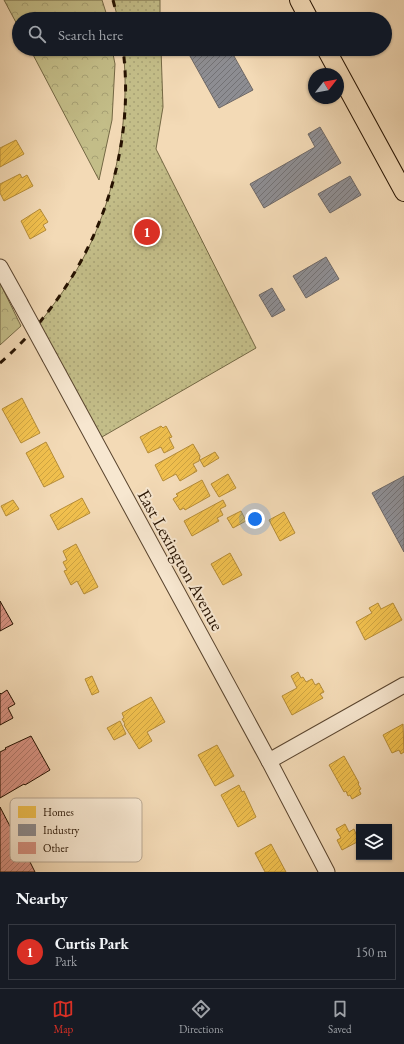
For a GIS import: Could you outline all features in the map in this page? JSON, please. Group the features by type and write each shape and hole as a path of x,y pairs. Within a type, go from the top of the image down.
{"main road":[{"path":"299,0 306,12"},
{"path":"330,56 404,192"}],"street":[{"name":"East Lexington Avenue","path":"0,267 269,761 327,872"},
{"path":"269,761 404,685"}],"green space":[{"path":"4,0 102,0 106,12 12,12 12,15"},
{"path":"113,0 160,0 160,12 116,12"},
{"path":"34,56 113,56 115,64 112,120 99,180"},
{"path":"124,56 161,56 163,107 156,149 256,348 95,441 34,330 63,292 76,272 97,229 106,204 119,152 123,126 125,73"},
{"path":"0,283 21,326 0,345"}],"building: Homes":[{"path":"16,140 24,154 0,167 0,148"},
{"path":"20,174 22,178 27,175 33,186 4,201 0,193 0,184"},
{"path":"40,209 48,222 43,225 46,230 30,239 21,221"},
{"path":"22,398 40,433 21,443 2,409"},
{"path":"161,426 163,428 166,426 172,437 169,438 174,448 164,453 161,447 148,453 140,437"},
{"path":"46,442 64,477 44,487 26,453"},
{"path":"193,444 200,456 199,461 193,464 197,471 180,481 176,474 163,481 155,465"},
{"path":"215,452 219,458 204,467 200,460"},
{"path":"228,474 236,488 219,497 211,484"},
{"path":"202,480 210,496 185,510 184,508 180,510 173,499 178,496 176,494"},
{"path":"82,498 90,513 58,530 50,515"},
{"path":"13,500 19,509 6,516 1,506"},
{"path":"223,500 226,506 220,509 223,515 217,518 219,521 192,536 184,521"},
{"path":"241,511 246,521 233,528 227,518"},
{"path":"284,512 295,533 280,541 269,520"},
{"path":"76,544 98,587 84,594 77,581 71,585 64,571 67,570 63,562 67,560 63,551"},
{"path":"230,553 242,575 223,585 211,564"},
{"path":"378,603 381,609 393,603 402,620 365,640 356,622 372,613 369,608"},
{"path":"298,672 301,678 303,677 306,682 312,679 315,685 319,683 324,692 320,694 323,698 292,715 282,696 297,688 291,676"},
{"path":"92,676 99,692 92,695 85,679"},
{"path":"151,697 165,722 147,732 152,741 139,749 124,725 122,713"},
{"path":"120,721 126,734 114,740 107,728"},
{"path":"403,724 404,752 401,754 399,750 392,753 383,735"},
{"path":"217,745 234,776 215,786 198,755"},
{"path":"344,756 361,789 359,790 361,794 352,799 350,795 348,796 346,791 344,792 329,765"},
{"path":"239,785 242,792 244,791 256,817 238,827 221,795"},
{"path":"345,824 349,832 354,829 356,834 356,843 342,850 337,840 341,838 336,829"},
{"path":"271,844 286,872 265,872 255,853"}],"building: Industry":[{"path":"190,56 234,56 253,90 219,108"},
{"path":"320,127 341,163 264,208 250,184 315,147 308,134"},
{"path":"350,176 361,195 330,213 318,194"},
{"path":"326,257 339,279 306,298 293,276"},
{"path":"272,288 285,310 272,317 259,295"},
{"path":"404,476 404,552 372,493"}],"building: Other":[{"path":"0,601 13,624 0,631"},
{"path":"7,690 15,704 8,708 13,718 0,725 0,693 1,694"},
{"path":"31,736 50,770 0,798 0,752 6,749 5,748"},
{"path":"0,807 10,826 10,862 30,862 35,872 0,872"}],"railway":[{"path":"113,0 116,12"},
{"path":"0,363 31,332 58,298 81,261 100,221 114,179 122,136 126,93 123,56"}],"place":[{"name":"Curtis Park","path":"147,232"}]}
